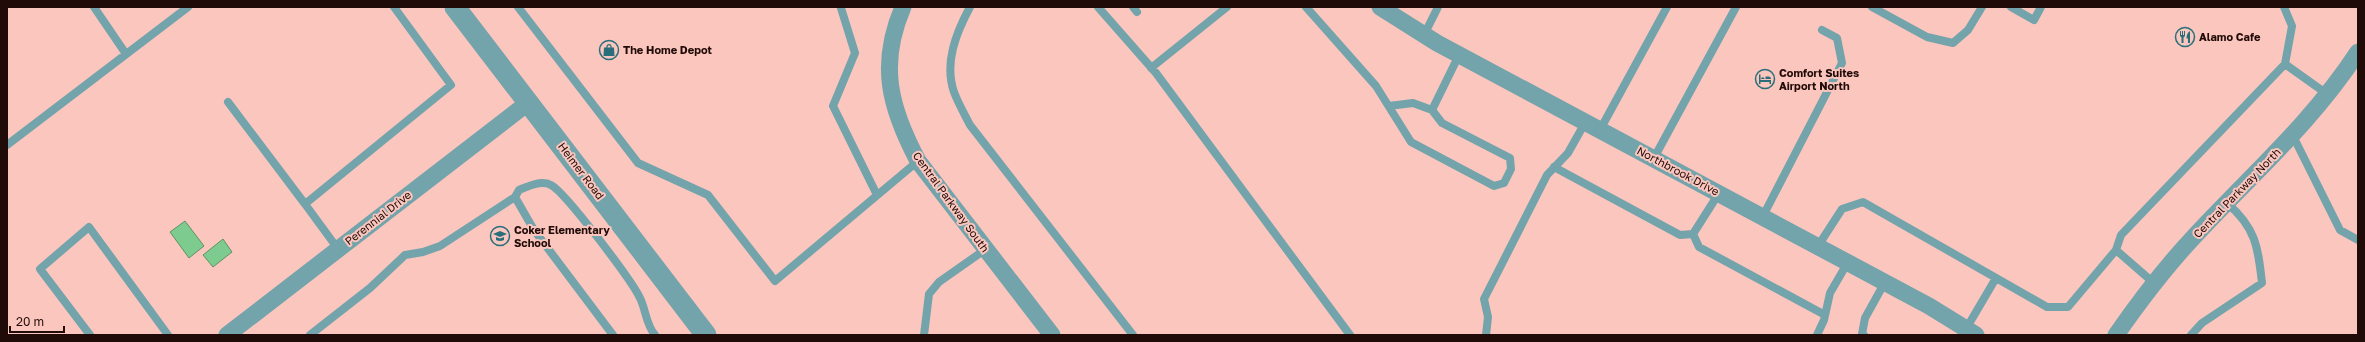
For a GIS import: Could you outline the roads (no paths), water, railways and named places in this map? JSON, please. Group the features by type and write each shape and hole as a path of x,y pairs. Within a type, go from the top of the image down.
{"street":[{"name":"Heimer Road","path":"456,7 706,335"},
{"name":"Northbrook Drive","path":"1380,7 1424,35 1886,282 1971,332"},
{"name":"Central Parkway South","path":"900,8 889,54 888,80 894,106 903,133 918,161 1052,335"},
{"name":"Central Parkway North","path":"2116,335 2191,241 2293,136 2358,52"},
{"name":"Perennial Drive","path":"226,335 529,102"}],"lane":[{"path":"94,7 126,54"},
{"path":"7,145 188,7"},
{"path":"305,204 451,85 394,7"},
{"path":"518,7 638,163 708,195 775,281 918,161"},
{"path":"842,7 855,53 833,106 878,195"},
{"path":"970,7 957,31 950,66 954,91 970,126 1132,335"},
{"path":"1098,7 1151,68 1350,335"},
{"path":"1151,68 1227,7"},
{"path":"1306,7 1352,57 1376,86 1411,142 1494,186 1504,183 1511,169 1510,158 1442,123 1432,110 1413,103 1389,106"},
{"path":"1424,35 1438,7"},
{"path":"1486,335 1488,317 1484,299 1547,175 1593,125 1667,7"},
{"path":"1654,158 1736,7"},
{"path":"1872,7 1927,37 1953,43 1968,30 1982,7"},
{"path":"2011,7 2034,20 2042,7"},
{"path":"1818,246 1842,208 1863,202 2047,307 2068,307 2116,250 2121,235 2285,64 2292,26 2284,7"},
{"path":"1763,216 1842,63 1837,38 1822,30"},
{"path":"1432,110 1459,54"},
{"path":"2285,64 2327,94"},
{"path":"228,102 338,249"},
{"path":"2293,136 2340,230 2358,240"},
{"path":"1554,167 1680,234 1693,234"},
{"path":"310,335 370,288 405,255 423,252 440,246 515,197 519,190 538,183 550,184 560,192 593,232 640,297 650,330 654,335"},
{"path":"1693,234 1719,192"},
{"path":"515,197 534,230 613,335"},
{"path":"2191,335 2202,323 2262,283 2259,248 2242,216 2227,203"},
{"path":"90,335 40,269 89,227 168,335"},
{"path":"1693,234 1699,247 1825,315"},
{"path":"924,335 929,294 939,282 986,249"},
{"path":"2116,250 2156,284"},
{"path":"1817,335 1825,315 1830,293 1848,262"},
{"path":"1971,332 1996,278"},
{"path":"1862,335 1865,318 1886,282"}],"place":[{"name":"Alamo Cafe","path":"2185,37"},
{"name":"The Home Depot","path":"609,50"},
{"name":"Comfort Suites Airport North","path":"1765,79"},
{"name":"Coker Elementary School","path":"500,236"}]}
